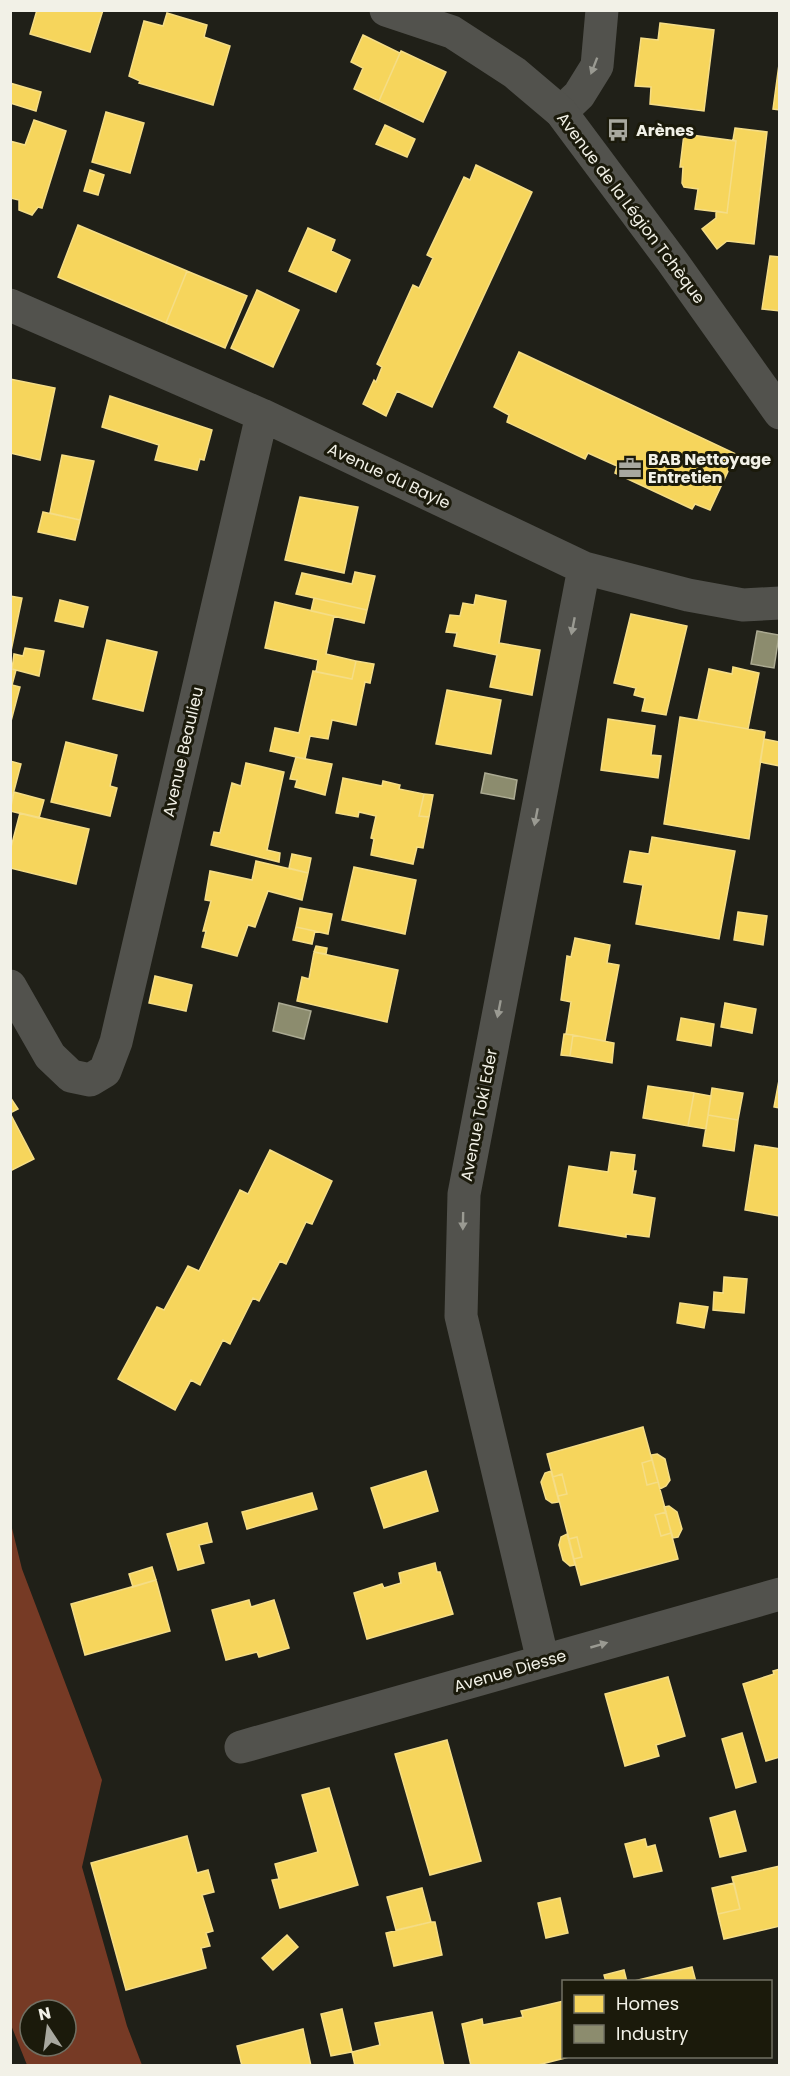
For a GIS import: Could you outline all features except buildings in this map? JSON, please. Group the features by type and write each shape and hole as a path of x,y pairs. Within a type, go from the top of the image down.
{"street":[{"name":"Avenue de la Légion Tchèque","path":"386,10 452,32 516,73 561,111 672,261 780,413"},
{"path":"561,111 579,95 597,66 603,10"},
{"name":"Avenue du Bayle","path":"10,304 262,415 584,568 688,595 743,605 780,603"},
{"name":"Avenue Beaulieu","path":"10,986 50,1056 71,1076 90,1080 105,1071 116,1042 262,415"},
{"name":"Avenue Toki Eder","path":"543,1661 461,1316 464,1194 584,568"},
{"name":"Avenue Diesse","path":"241,1747 780,1594"}],"shaded area":[{"path":"10,1520 22,1569 102,1780 82,1867 127,2026 142,2065 27,2065 24,2058 78,2058 78,1998 18,1998 18,2042 11,2025"}],"place":[{"name":"Arènes","path":"618,130"},
{"name":"BAB Nettoyage Entretien","path":"630,468"}]}
